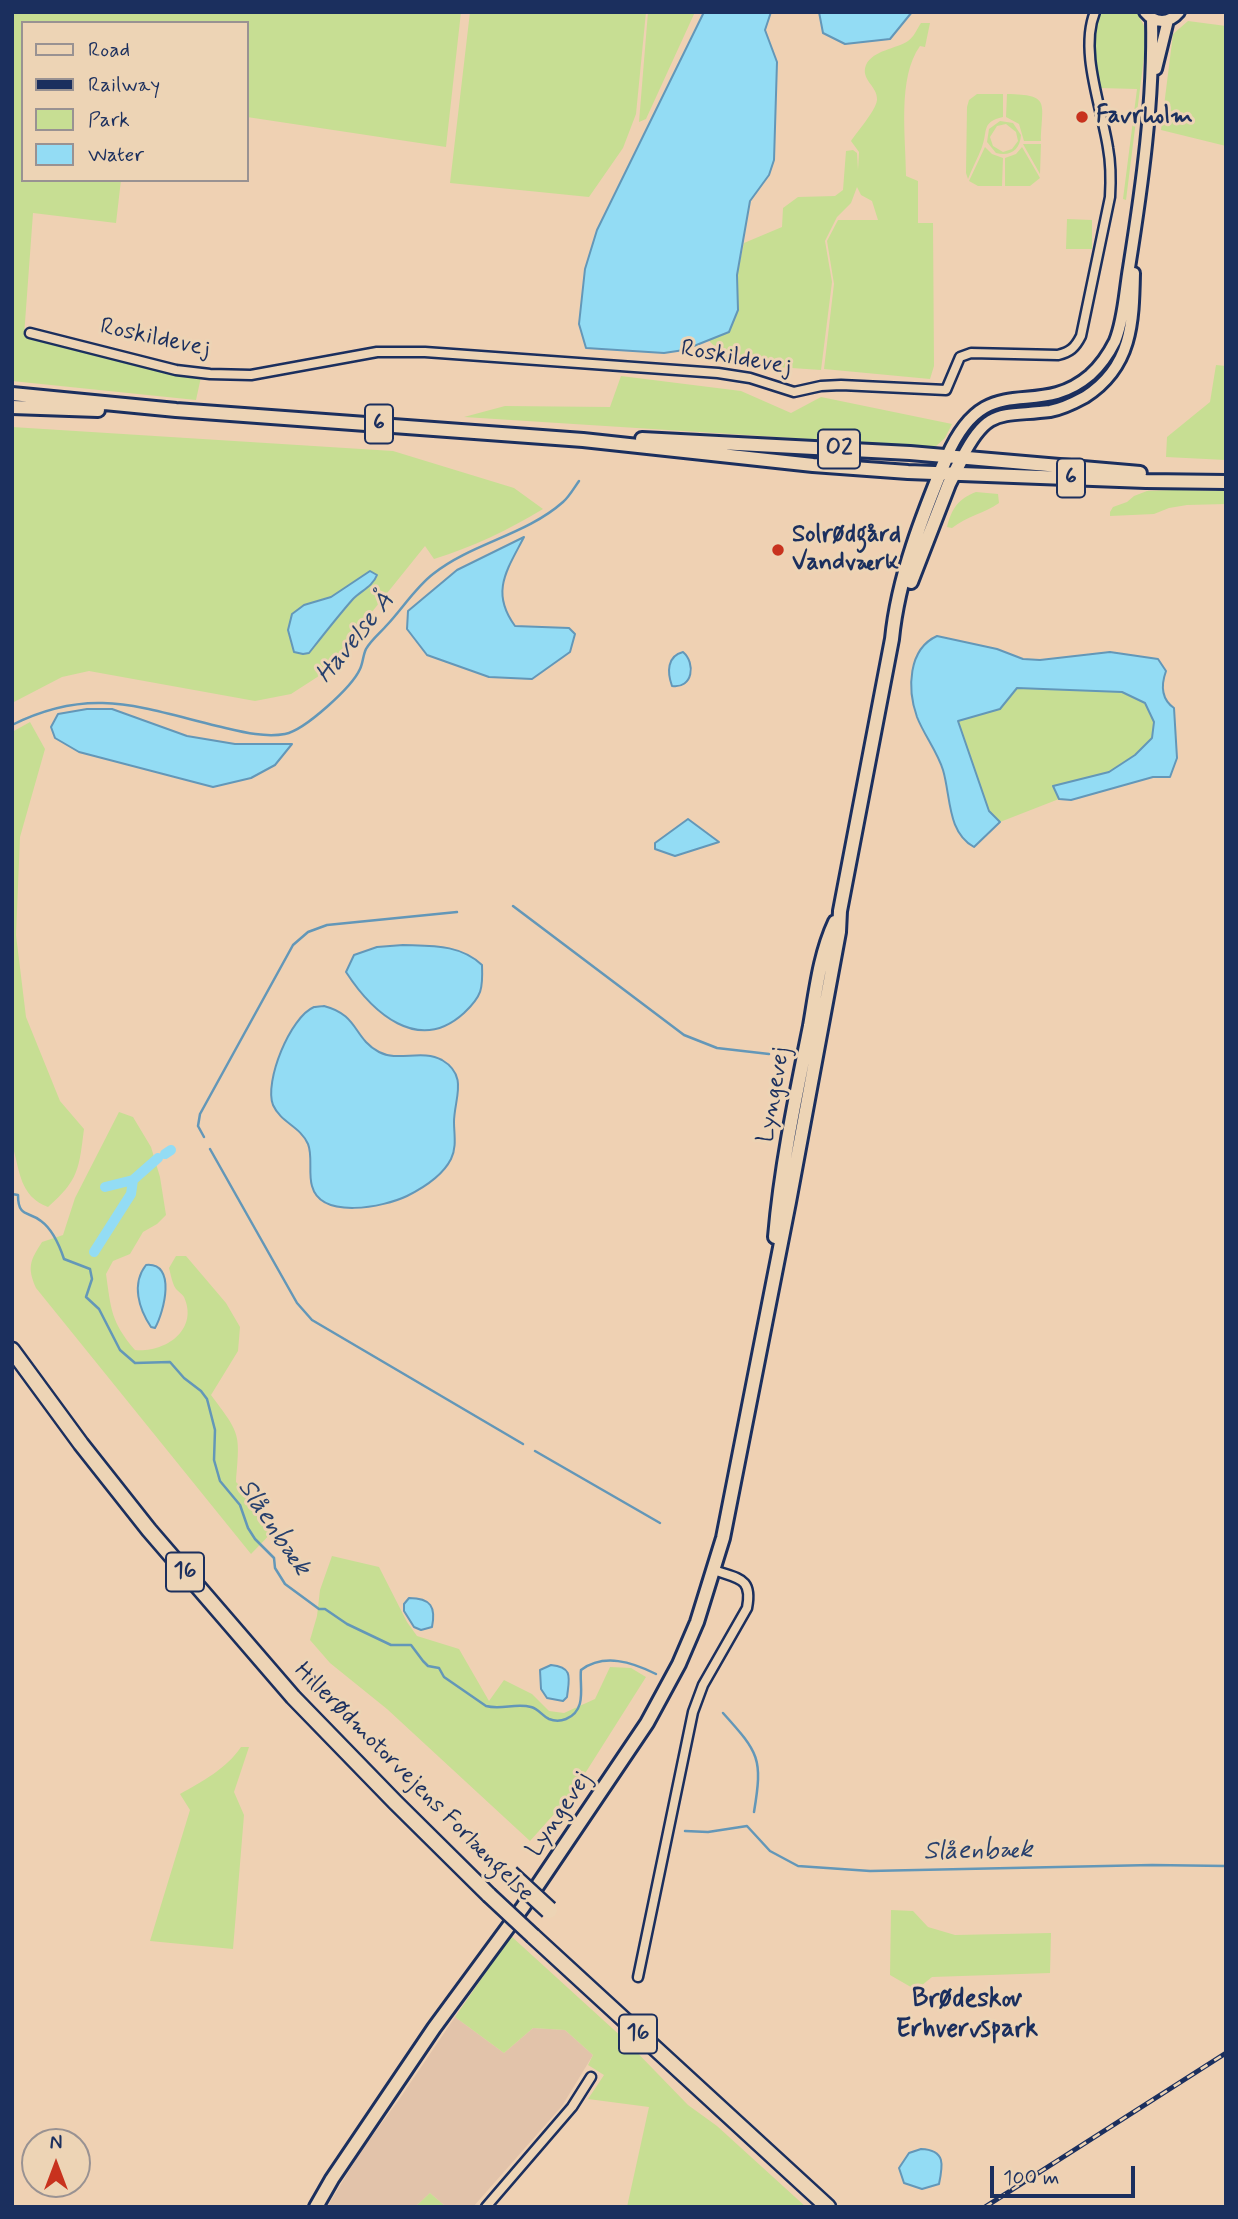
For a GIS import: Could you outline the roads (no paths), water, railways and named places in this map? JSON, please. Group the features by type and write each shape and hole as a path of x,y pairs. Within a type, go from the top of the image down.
{"highway":[{"name":"Hillerødmotorvejens Forlængelse","path":"12,1350 149,1530 293,1697 489,1895 828,2207"},
{"path":"510,1874 549,1910"}],"main road":[{"name":"6","path":"12,394 176,410 583,440 827,466 943,466"},
{"name":"6","path":"12,407 47,410 176,410"},
{"name":"O2","path":"583,440 732,443 958,466"},
{"path":"943,466 1053,470 1086,468 1189,480"},
{"name":"Lyngevej","path":"317,2207 332,2179 427,2039 523,1907 647,1723 679,1664 697,1622 714,1570 730,1504 809,1096 894,617 912,550 943,466"},
{"name":"6","path":"958,466 1146,481 1226,482"},
{"name":"Lyngevej","path":"892,639 921,555 958,466"}],"street":[{"name":"Roskildevej","path":"30,333 176,370 210,374 251,375 366,354 425,352 718,373 750,378 794,392 841,385 946,390 960,357 971,352 1058,355 1076,347 1081,336 1110,197 1111,174 1108,146 1093,78 1091,22 1094,12"},
{"path":"943,466 963,425 975,412 991,403 1066,389 1089,376 1105,358 1115,340 1121,320 1135,232 1151,93 1148,16 1177,15 1151,93"},
{"path":"958,466 978,432 988,421 1008,413 1052,410 1071,404 1096,389 1111,375 1124,352 1131,330 1135,232"},
{"path":"638,1978 692,1712 703,1685 747,1608 750,1595 748,1586 741,1579 714,1570"},
{"path":"486,2207 572,2107 591,2077"}],"water":[{"path":"704,12 771,12 765,30 777,62 774,160 769,175 750,201 737,275 738,310 729,332 684,350 664,353 586,348 579,324 585,269 597,230"},
{"path":"819,12 912,12 890,39 845,44 823,33"},
{"path":"524,537 507,571 502,592 503,602 515,626 569,628 575,634 570,652 532,679 489,677 427,655 407,629 408,611 457,570"},
{"path":"370,571 377,575 373,582 353,599 309,653 294,652 288,630 292,614 304,605 331,597"},
{"path":"937,636 997,649 1023,659 1040,660 1110,652 1158,659 1166,671 1163,681 1164,696 1174,708 1177,758 1170,777 1153,777 1071,800 1059,799 1053,786 1109,772 1135,755 1152,738 1154,722 1145,703 1122,692 1017,688 1000,709 958,721 989,811 1000,822 974,847 965,840 954,823 943,770 914,706 911,682 915,660 927,642"},
{"path":"683,652 690,662 690,674 684,684 672,686 669,675 671,661"},
{"path":"87,709 112,709 187,736 235,744 292,744 275,765 251,778 213,787 79,752 55,738 51,727 58,714"},
{"path":"688,819 719,842 675,856 655,849 655,843"},
{"path":"403,945 455,950 482,965 480,992 475,1002 447,1025 430,1030 413,1029 383,1014 346,972 354,955 377,947"},
{"path":"324,1006 344,1015 364,1040 379,1052 394,1056 434,1057 450,1066 455,1073 458,1088 453,1154 438,1176 407,1196 384,1204 354,1208 340,1207 318,1197 310,1176 308,1144 273,1105 272,1081 288,1036 305,1013 314,1007"},
{"path":"146,1265 156,1266 165,1279 162,1311 155,1328 151,1327 147,1320 138,1296 141,1272"},
{"path":"409,1598 422,1600 430,1605 433,1614 432,1627 421,1630 414,1627 404,1611 404,1604"},
{"path":"551,1665 567,1671 569,1685 567,1697 563,1701 547,1698 541,1689 540,1670"},
{"path":"921,2149 935,2152 942,2165 939,2184 922,2189 904,2183 899,2168 909,2153"}],"waterway":[{"name":"Havelse Å","path":"12,725 40,713 91,703 138,707 251,733 277,735 294,731 327,707 348,686 360,669 368,646 427,579 465,554 533,523 565,500 579,481"},
{"path":"513,906 684,1035 717,1048 769,1054"},
{"path":"204,1137 198,1126 200,1114 293,945 308,932 327,925 457,912"},
{"path":"210,1149 297,1303 312,1320 523,1444"},
{"path":"165,1154 171,1150"},
{"path":"105,1187 133,1180 158,1158"},
{"path":"94,1252 131,1194 133,1180"},
{"name":"Slåenbæk","path":"12,1194 18,1195 22,1211 45,1224 64,1259 90,1269 92,1279 86,1297 99,1309 120,1350 135,1363 170,1362 207,1399 215,1430 214,1460 220,1481 240,1505 255,1539 274,1558 275,1568 285,1584 319,1609 325,1609 347,1624 391,1645 411,1645 428,1666 439,1668 444,1677 486,1706 531,1707 549,1719 562,1720 577,1710 581,1697 581,1670 590,1665 618,1661 656,1674"},
{"path":"535,1451 660,1523"},
{"name":"Slåenbæk","path":"723,1713 744,1738 755,1757 758,1779 754,1812"},
{"name":"Slåenbæk","path":"685,1831 708,1832 747,1826 770,1851 798,1866 870,1871 1226,1866"}],"railway":[{"path":"985,2207 1226,2053"}],"place":[{"name":"Favrholm","path":"1082,117"},
{"name":"Solrødgård Vandværk","path":"778,550"}],"district":[{"name":"Brødeskov Erhvervspark","path":"967,2016"}]}
